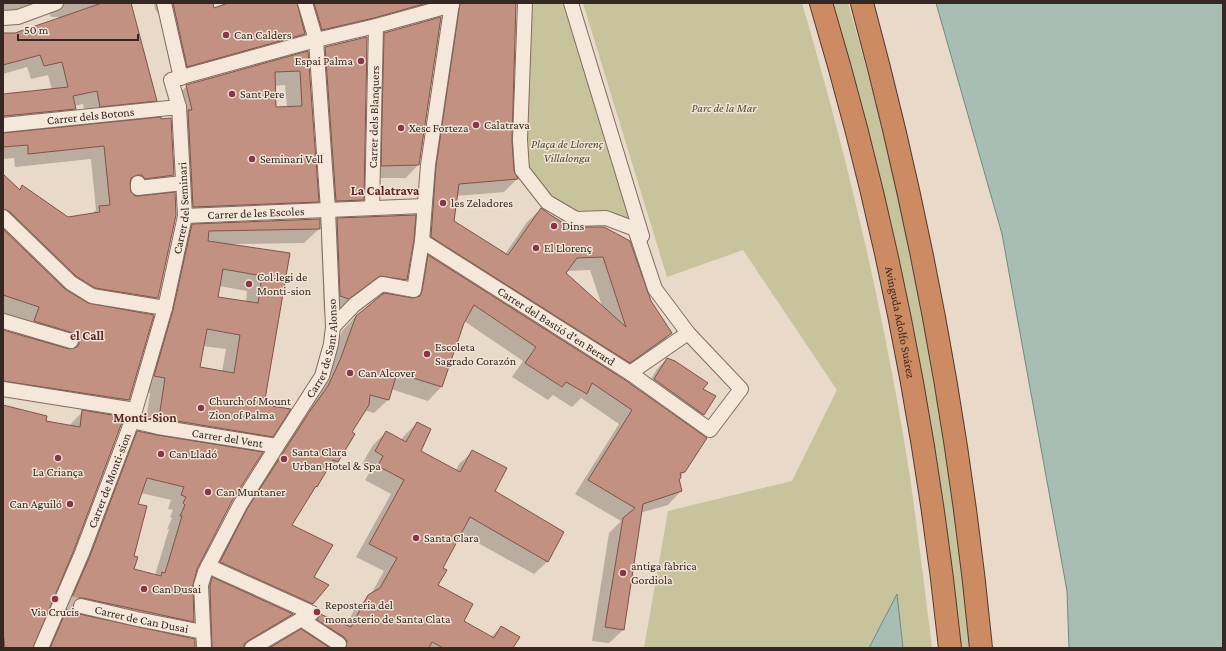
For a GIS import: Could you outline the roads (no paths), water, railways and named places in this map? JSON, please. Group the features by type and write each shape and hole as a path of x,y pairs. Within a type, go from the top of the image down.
{"highway":[{"name":"Avinguda Adolfo Suárez","path":"821,3 854,119 892,284 910,373 941,563 950,648"},
{"path":"862,3 895,130 932,307 966,519 981,648"}],"street":[{"path":"3,18 18,17 56,3"},
{"name":"Carrer del Seminari","path":"164,3 179,107 185,216 165,308"},
{"name":"Carrer de Sant Alonso","path":"204,648 201,585 208,566 240,505 322,376 331,344 333,327 328,210 316,40 306,3"},
{"path":"525,3 520,140 522,170 548,202 576,220 606,218 635,229 654,289 688,333 630,373"},
{"path":"571,3 658,286"},
{"path":"176,79 316,40 376,26 452,4 428,165 422,241 414,290 382,284 354,305 333,327"},
{"name":"Carrer dels Blanquers","path":"372,208 376,26"},
{"name":"Carrer dels Botons","path":"3,125 179,107"},
{"path":"138,183 138,188 183,184"},
{"name":"Carrer de les Escoles","path":"185,216 424,206"},
{"path":"3,217 71,283 92,296 165,308"},
{"name":"Carrer del Bastió d'en Berard","path":"422,241 630,373 710,430 741,389 688,333"},
{"name":"Carrer de Monti-sion","path":"41,648 82,553 134,415 165,308"},
{"path":"3,321 71,341"},
{"name":"Carrer del Vent","path":"3,388 134,415 158,427 277,446"},
{"path":"208,566 306,616 339,644"},
{"name":"Carrer de Can Dusai","path":"81,606 203,632"},
{"path":"252,648 306,616"}],"tunnel":[{"path":"64,601 81,606"}],"place":[{"name":"Can Calders","path":"226,35"},
{"name":"Espai Palma","path":"361,61"},
{"name":"Sant Pere","path":"232,94"},
{"name":"Calatrava","path":"476,125"},
{"name":"Xesc Forteza","path":"401,128"},
{"name":"Seminari Vell","path":"252,159"},
{"name":"les Zeladores","path":"443,203"},
{"name":"Dins","path":"554,226"},
{"name":"El Llorenç","path":"536,248"},
{"name":"Col·legi de Monti-sion","path":"249,284"},
{"name":"Escoleta Sagrado Corazón","path":"427,354"},
{"name":"Can Alcover","path":"350,373"},
{"name":"Church of Mount Zion of Palma","path":"201,408"},
{"name":"Can Lladó","path":"161,454"},
{"name":"La Criança","path":"58,458"},
{"name":"Santa Clara Urban Hotel & Spa","path":"284,459"},
{"name":"Can Muntaner","path":"208,492"},
{"name":"Can Aguiló","path":"70,504"},
{"name":"Santa Clara","path":"416,538"},
{"name":"antiga fàbrica Gordiola","path":"623,573"},
{"name":"Can Dusai","path":"144,589"},
{"name":"Via Crucis","path":"55,599"},
{"name":"Reposteria del monasterio de Santa Clata","path":"317,612"}],"district":[{"name":"La Calatrava","path":"385,190"},
{"name":"el Call","path":"87,335"},
{"name":"Monti-Sion","path":"145,417"}],"park label":[{"name":"Parc de la Mar","path":"724,108"},
{"name":"Plaça de Llorenç Villalonga","path":"567,151"}]}
